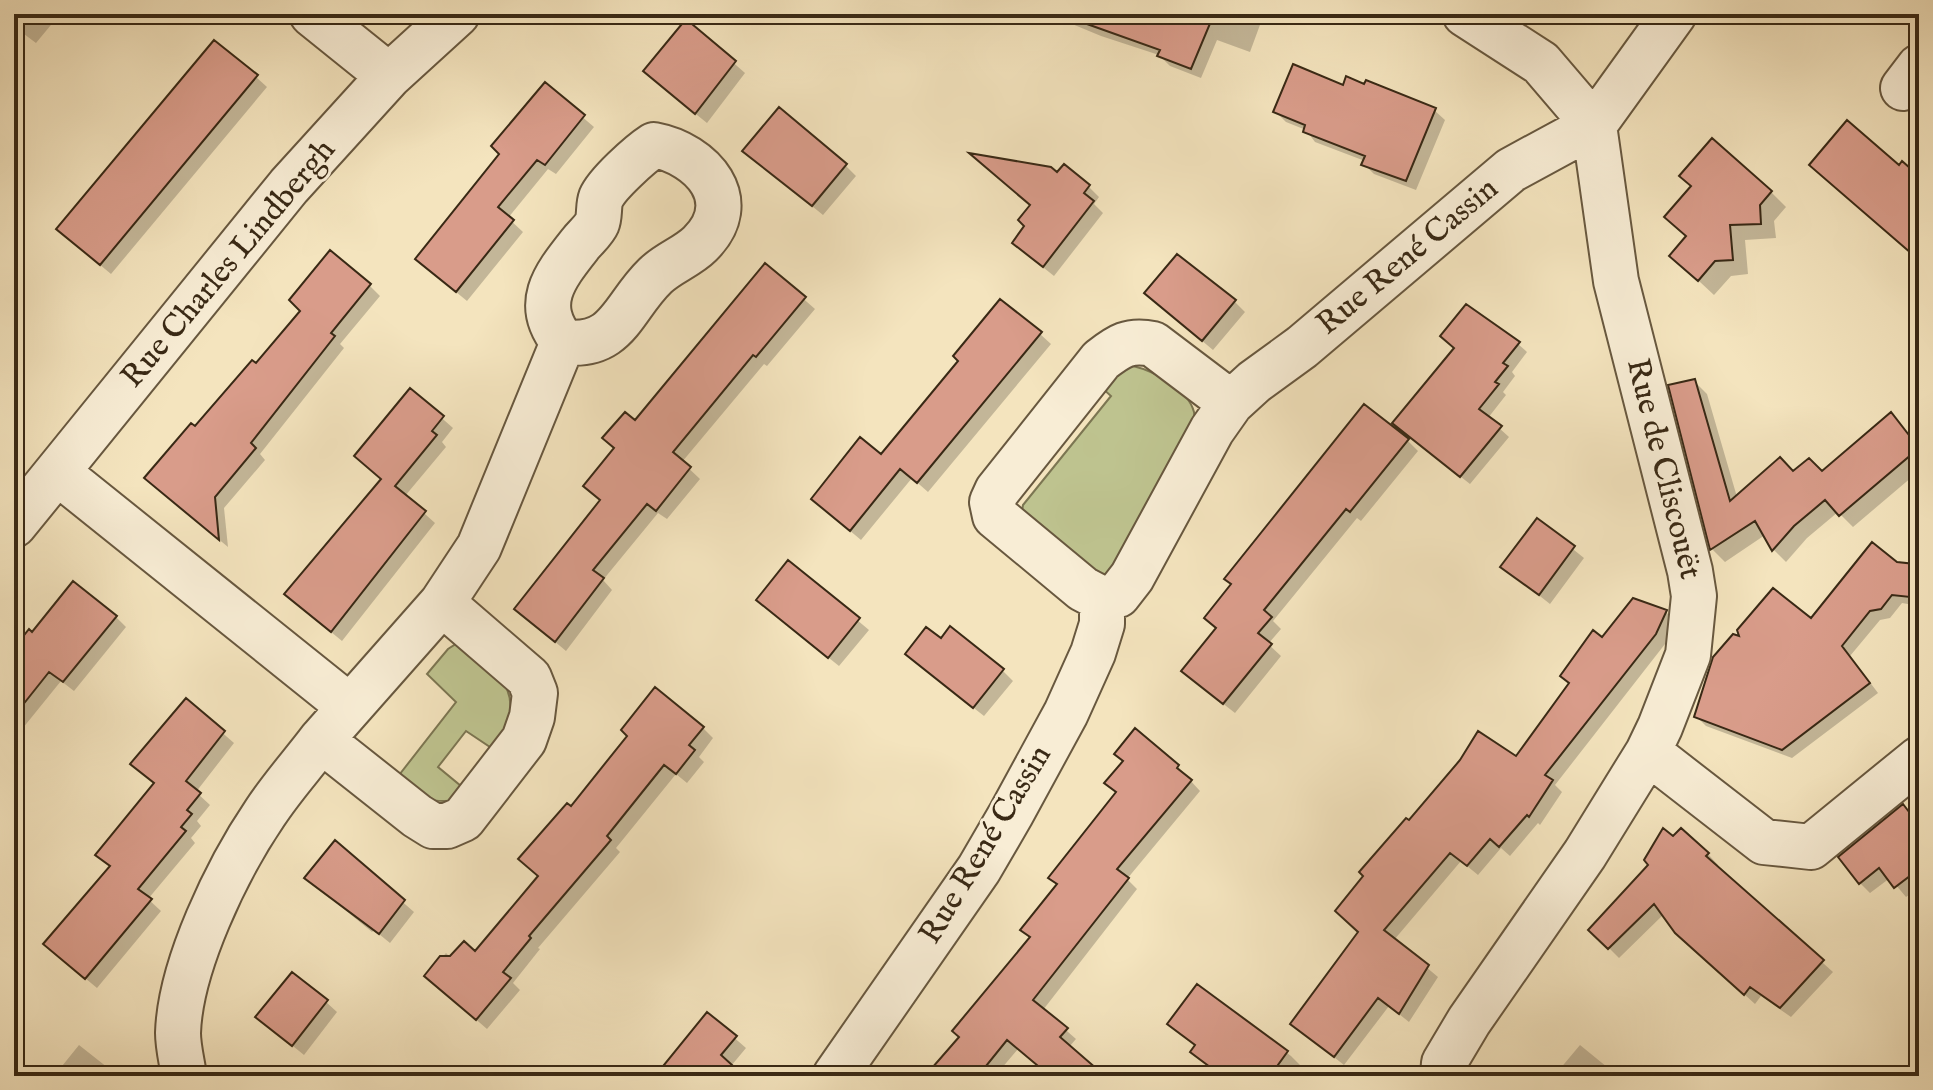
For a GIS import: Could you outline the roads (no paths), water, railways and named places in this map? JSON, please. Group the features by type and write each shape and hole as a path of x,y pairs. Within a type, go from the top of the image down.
{"street":[{"path":"312,14 389,76"},
{"name":"Rue Charles Lindbergh","path":"14,525 289,186 389,76 457,14"},
{"path":"1465,14 1541,63 1594,125 1674,14"},
{"name":"Rue René Cassin","path":"835,1076 979,869 1066,713 1093,653 1102,624 1102,599 1118,595 1132,577 1212,430 1231,403 1511,170 1594,125"},
{"name":"Rue de Cliscouët","path":"1443,1076 1444,1063 1469,1021 1585,854 1648,752 1679,684 1688,655 1694,596 1690,571 1616,281 1594,125"},
{"path":"654,145 682,156 708,176 718,194 720,212 714,227 698,246 655,276 609,334 582,345 563,342 553,329 547,312 551,286 559,270 597,224 601,197 638,156 654,145"},
{"path":"1102,599 1083,589 995,516 992,502 997,491 1101,360 1122,344 1138,341 1153,344 1231,403"},
{"path":"184,1076 178,1035 183,998 193,959 216,903 265,812 321,740 442,603 479,547 563,342"},
{"path":"57,472 350,707"},
{"path":"321,740 433,826 447,826 463,819 524,740 532,717 535,693 529,678 442,603"},
{"path":"1648,752 1764,842 1811,847 1919,759"}]}
